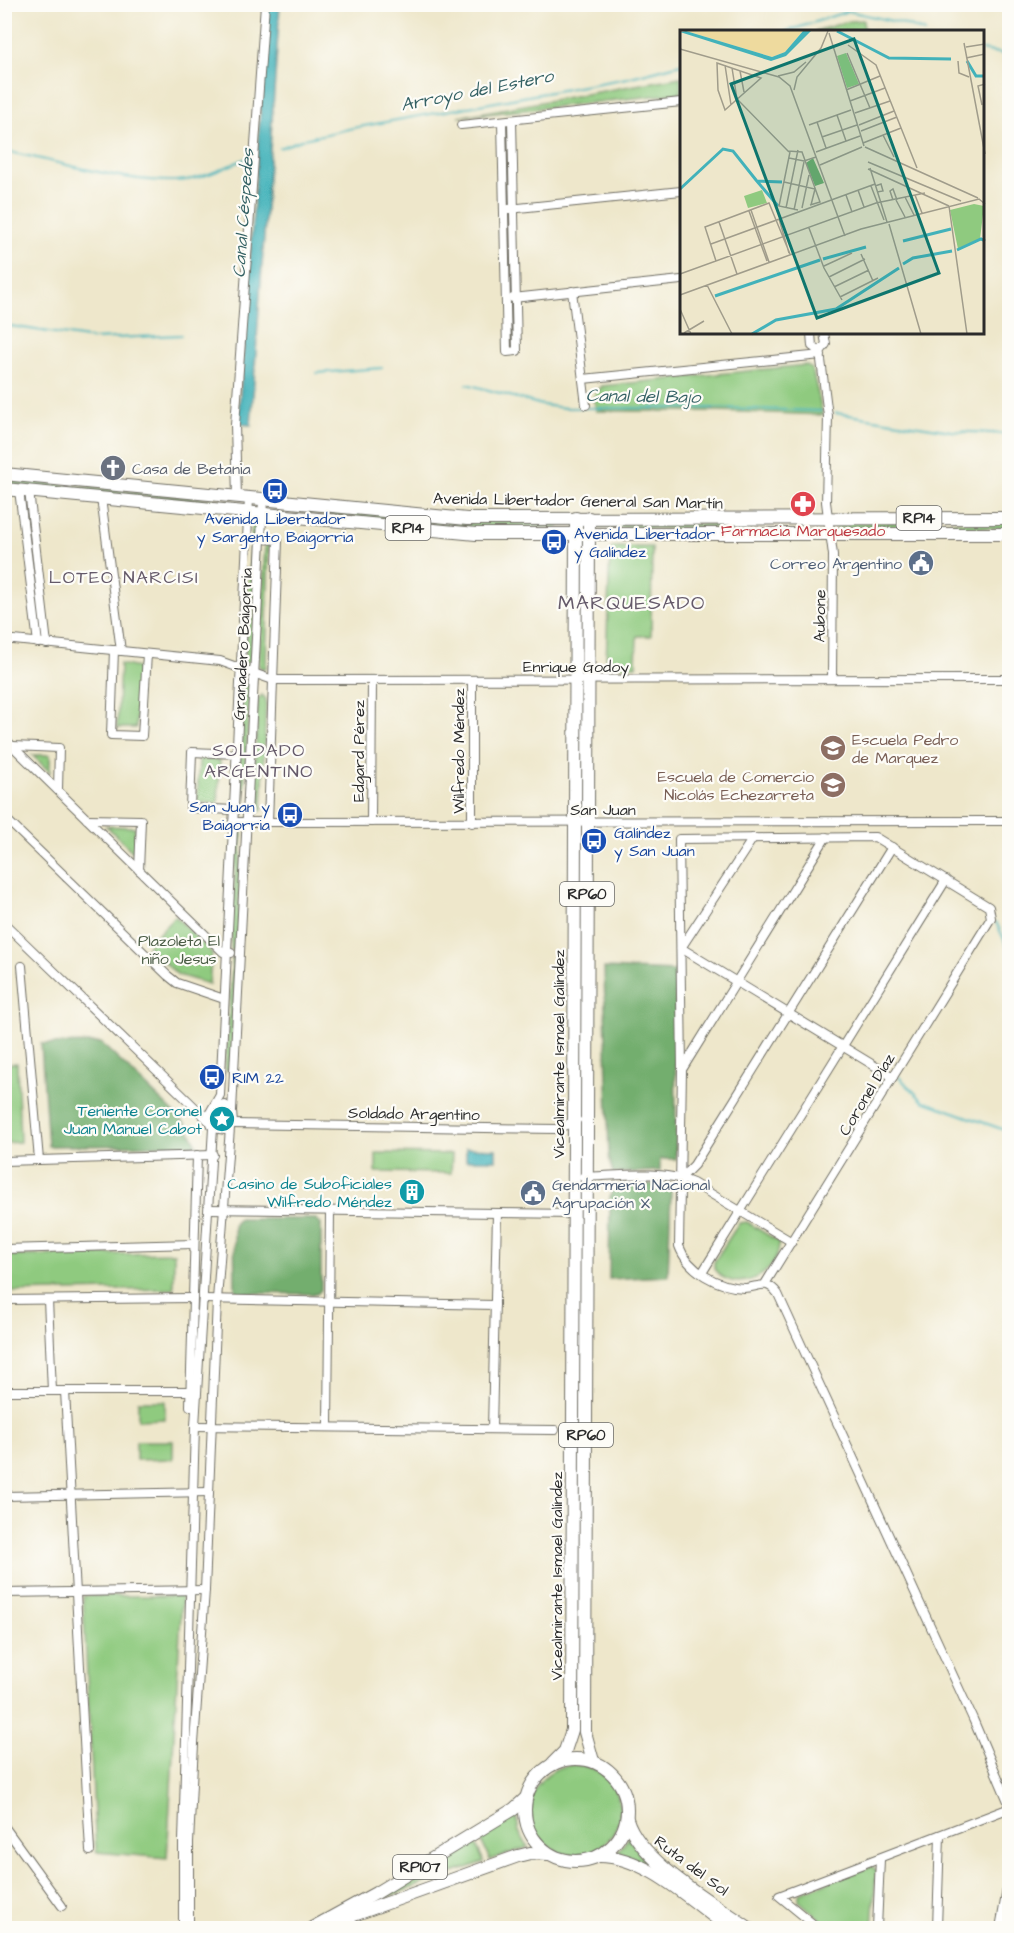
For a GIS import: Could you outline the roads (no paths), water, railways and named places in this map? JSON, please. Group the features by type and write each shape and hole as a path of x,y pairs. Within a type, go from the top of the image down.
{"main road":[{"name":"Avenida Libertador General San Martín","path":"4,474 467,519 1010,518"},
{"name":"Avenida Libertador General San Martín","path":"4,489 449,532 1010,534"},
{"path":"780,518 781,534"},
{"name":"Vicealmirante Ismael Galíndez","path":"582,519 581,823 574,1122 580,1177 585,1732 592,1761"},
{"path":"758,519 758,534"},
{"name":"Vicealmirante Ismael Galíndez","path":"553,1763 565,1751 572,1730 574,1214 587,1108 581,823"},
{"path":"553,1763 573,1758 592,1761"},
{"name":"Ruta del Sol","path":"592,1761 617,1779 626,1798 627,1819 633,1836 651,1857 749,1929"},
{"name":"RP60","path":"525,1799 535,1778 553,1763"},
{"path":"525,1799 524,1815 528,1831 537,1845 550,1855"},
{"name":"RP107","path":"312,1929 435,1858 514,1809 525,1799"},
{"path":"599,1856 620,1837 627,1819"},
{"name":"RP107","path":"320,1929 518,1856 536,1852 550,1855"},
{"name":"Ruta del Sol","path":"550,1855 580,1861 599,1856 618,1857 646,1868 729,1929"}],"street":[{"name":"Granadero Baigorria","path":"208,1120 209,1112 216,1106 220,1095 248,513 243,498 235,424 265,4"},
{"path":"461,125 680,102"},
{"path":"502,121 507,352 517,351 512,120"},
{"path":"504,210 680,191"},
{"path":"506,298 680,280"},
{"path":"572,291 586,405"},
{"path":"811,334 812,346 821,354"},
{"path":"821,354 826,344 824,334"},
{"path":"583,379 821,354"},
{"name":"Aubone","path":"821,354 828,416 826,502 833,555 832,678"},
{"path":"24,491 38,643"},
{"path":"24,491 47,644"},
{"path":"101,498 117,651 111,735 142,736 147,654"},
{"name":"Granadero Baigorria","path":"189,1929 189,1843 205,1590 217,1300 232,1111 263,500"},
{"name":"Granadero Baigorria","path":"261,539 278,540 268,822"},
{"name":"Enrique Godoy","path":"4,639 219,661 273,680 1010,679"},
{"name":"Edgard Pérez","path":"371,822 372,680"},
{"name":"Wilfredo Méndez","path":"472,680 472,822"},
{"path":"4,738 223,952 239,953"},
{"path":"13,746 59,748 57,790"},
{"path":"234,810 190,808 192,752 237,754"},
{"path":"4,817 167,975 177,982 224,999"},
{"path":"87,819 141,820 139,870"},
{"name":"San Juan","path":"233,822 1010,821"},
{"path":"682,1070 826,837"},
{"path":"702,1273 946,880 874,837 680,839 682,1070 679,1246 686,1260 702,1273 718,1282 736,1287 765,1284 778,1294 1010,1807 779,1896 818,1929"},
{"path":"681,948 753,838"},
{"path":"681,1178 694,1165 892,847"},
{"name":"Coronel Díaz","path":"765,1284 991,918 989,907 946,880"},
{"path":"4,923 208,1120 213,1128 195,1426 183,1929"},
{"path":"681,948 893,1077"},
{"path":"21,966 39,1160"},
{"path":"216,1106 225,1105 232,1111"},
{"path":"574,1122 587,1108"},
{"name":"Soldado Argentino","path":"231,1126 557,1129 574,1122"},
{"path":"213,1128 221,1131 231,1126"},
{"path":"196,1406 190,1406 190,1391 197,1155"},
{"path":"4,1161 213,1155"},
{"path":"580,1177 656,1175 681,1178 792,1242"},
{"path":"209,1209 574,1214"},
{"path":"328,1427 330,1211"},
{"path":"492,1429 497,1213"},
{"path":"4,1249 194,1244"},
{"path":"778,1266 778,1294"},
{"path":"194,1267 220,1267"},
{"path":"4,1300 193,1298"},
{"path":"203,1299 495,1305"},
{"path":"48,1300 52,1391"},
{"path":"4,1391 190,1391"},
{"path":"65,1391 90,1851"},
{"path":"195,1426 555,1430"},
{"path":"4,1496 209,1492"},
{"path":"4,1593 205,1590"},
{"path":"4,1826 62,1906"},
{"path":"937,1929 940,1835"},
{"path":"877,1929 880,1859"},
{"path":"1000,1929 1010,1873"}],"water":[{"path":"268,5 280,5 251,425 238,424"},
{"path":"466,1148 496,1149 496,1160 466,1160"}],"waterway":[{"name":"Arroyo del Estero","path":"791,30 848,11 901,23 920,30"},
{"name":"Arroyo del Estero","path":"984,50 1010,55"},
{"name":"Arroyo del Estero","path":"279,148 304,139 353,128 627,78 680,64"},
{"name":"Canal Céspedes","path":"4,151 124,177 172,181 206,175 247,158"},
{"name":"Canal del Bajo","path":"4,325 93,339 181,335"},
{"name":"Canal del Bajo","path":"317,373 382,368"},
{"name":"Canal del Bajo","path":"467,384 542,405 565,408 719,408 821,411"},
{"name":"Canal del Bajo","path":"836,413 951,431 1010,434"},
{"path":"996,922 1010,952"},
{"path":"899,1077 923,1101 1010,1132"}],"place":[{"name":"Casa de Betania","path":"113,468"},
{"name":"Avenida Libertador y Sargento Baigorria","path":"275,491"},
{"name":"Farmacia Marquesado","path":"803,504"},
{"name":"Avenida Libertador y Galíndez","path":"554,542"},
{"name":"Correo Argentino","path":"921,563"},
{"name":"Escuela Pedro de Marquez","path":"833,748"},
{"name":"Escuela de Comercio Nicolás Echezarreta","path":"833,785"},
{"name":"San Juan y Baigorria","path":"290,815"},
{"name":"Galíndez y San Juan","path":"594,841"},
{"name":"RIM 22","path":"212,1077"},
{"name":"Teniente Coronel Juan Manuel Cabot","path":"222,1119"},
{"name":"Casino de Suboficiales Wilfredo Méndez","path":"412,1192"},
{"name":"Gendarmería Nacional Agrupación X","path":"533,1193"}],"district":[{"name":"LOTEO NARCISI","path":"124,577"},
{"name":"MARQUESADO","path":"632,602"},
{"name":"SOLDADO ARGENTINO","path":"259,760"}],"park label":[{"name":"Plazoleta El niño Jesus","path":"179,949"}]}
